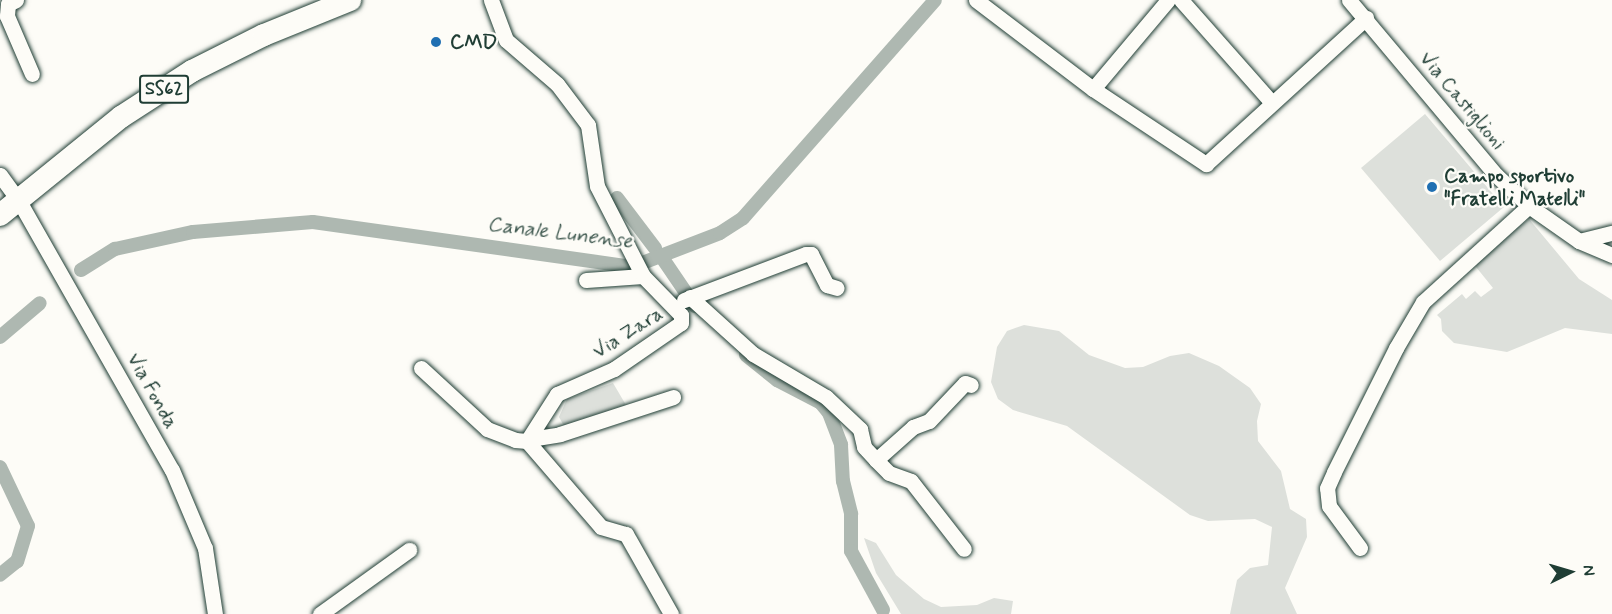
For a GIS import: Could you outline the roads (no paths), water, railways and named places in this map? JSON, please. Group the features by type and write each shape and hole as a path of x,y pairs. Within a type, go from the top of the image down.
{"main road":[{"name":"SS62","path":"0,215 121,117 192,71 264,35 350,0"}],"street":[{"name":"Via Zara","path":"491,0 506,40 557,84 588,125 595,151 597,186 643,276 685,299 681,323 614,369 557,394 528,440"},
{"path":"976,0 1093,89 1206,164 1366,18"},
{"path":"1093,89 1168,0"},
{"path":"1181,0 1272,104"},
{"name":"Via Castiglioni","path":"1349,0 1496,175 1529,206 1579,241 1612,255"},
{"path":"9,2 7,16 32,74"},
{"name":"Via Fonda","path":"0,175 19,201 172,470 205,548 215,614"},
{"path":"1360,548 1329,506 1326,488 1396,348 1423,302 1529,206"},
{"path":"1579,241 1612,232"},
{"path":"685,299 806,254 811,254 827,285 837,288"},
{"path":"586,280 643,276"},
{"path":"685,299 753,354 826,397 860,429 864,447 889,473 911,481 964,549"},
{"path":"421,368 487,429 528,440 560,434 673,397"},
{"path":"876,460 913,428 929,422 965,383 971,385"},
{"path":"528,440 601,527 626,534 671,614"},
{"path":"320,614 409,550"}],"waterway":[{"name":"Canale Lunense","path":"81,270 115,249 193,232 313,222 632,267 720,233 743,218 935,0"},
{"path":"617,198 655,248"},
{"path":"663,259 695,306"},
{"name":"Canale Lunense","path":"0,337 40,303"},
{"path":"746,355 777,380 821,403 829,413 841,445 843,481 851,514 851,551 883,610"},
{"name":"Canale Lunense","path":"0,467 28,526 17,561 0,575"},
{"path":"883,610 884,614"}],"place":[{"name":"CMD","path":"436,42"},
{"name":"Campo sportivo \"Fratelli Matelli\"","path":"1432,187"}]}
